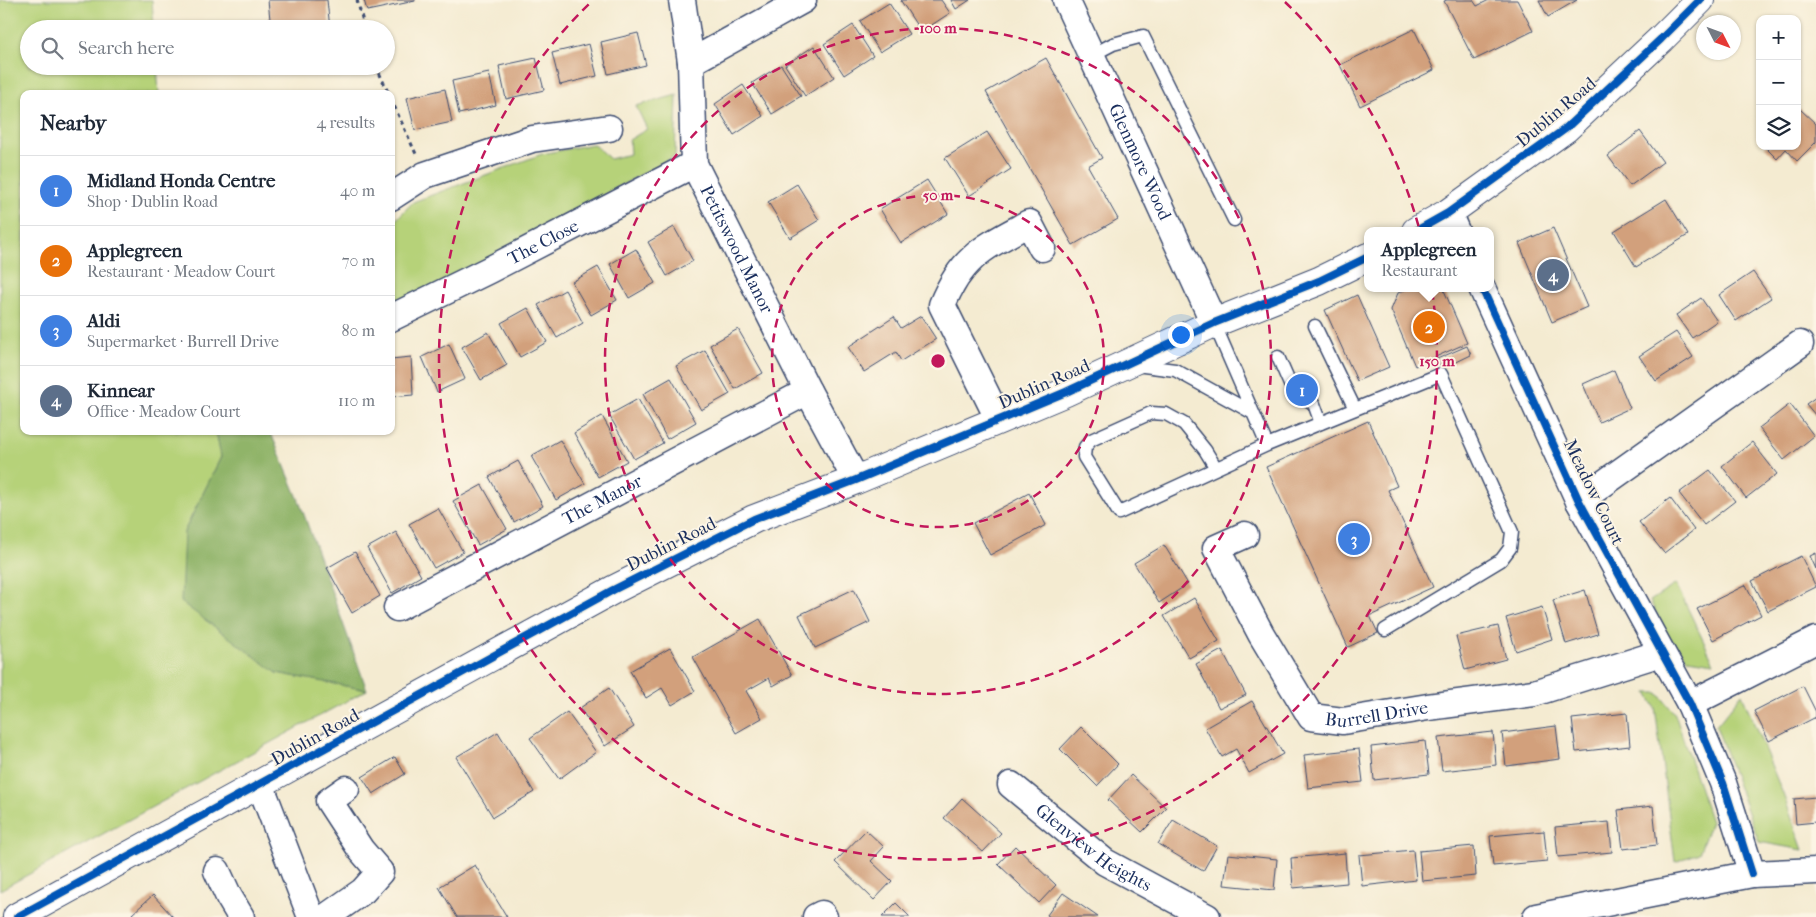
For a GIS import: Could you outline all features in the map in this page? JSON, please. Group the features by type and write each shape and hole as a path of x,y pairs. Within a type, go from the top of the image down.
{"main road":[{"name":"Dublin Road","path":"1432,227 1452,222 1565,129 1700,0"},
{"name":"Dublin Road","path":"17,917 621,586 754,519 856,480 1066,392 1214,323 1319,281 1364,259"}],"street":[{"name":"Petitswood Manor","path":"682,0 691,62 694,164 808,390 856,480"},
{"path":"691,62 803,0"},
{"name":"Glenmore Wood","path":"1066,0 1214,323"},
{"path":"395,194 425,175 532,139 609,128"},
{"name":"The Close","path":"395,316 489,270 694,164"},
{"path":"999,420 942,306 949,287 964,266 982,249 1029,224 1042,248"},
{"name":"Meadow Court","path":"1484,292 1579,500 1690,704"},
{"name":"Meadow Court","path":"1579,500 1800,344"},
{"name":"The Manor","path":"397,608 808,390"},
{"name":"Burrell Drive","path":"1245,535 1216,548 1261,634 1311,718 1343,721 1428,707 1534,693 1661,653"},
{"path":"1752,874 1723,783 1690,704 1816,640"},
{"path":"260,784 311,917"},
{"name":"Glenview Heights","path":"1011,785 1105,862 1207,917"},
{"path":"326,917 363,891 380,872 361,850 329,802 346,789"},
{"path":"217,870 228,897 241,917"},
{"path":"1536,917 1752,874 1816,871"},
{"path":"816,917 822,914 824,917"}],"lane":[{"path":"1092,55 1113,44 1143,36 1234,220"},
{"path":"1214,323 1267,445"},
{"path":"1315,326 1355,409"},
{"path":"1278,357 1292,389 1314,404 1321,423"},
{"path":"1126,364 1175,370 1253,413"},
{"path":"1216,468 1205,450 1184,424 1166,414 1151,414 1090,440 1085,447 1084,457 1119,513 1267,445 1441,374 1512,532 1510,548 1501,560 1385,630"}],"path":[{"path":"357,0 363,20"},
{"path":"380,75 387,90"},
{"path":"395,108 425,175"}],"green space":[{"path":"0,0 152,0 153,20 20,20 20,75 158,75 159,90 20,90 20,435 217,435 221,457 184,532 277,673 367,690 0,890"},
{"path":"677,95 675,156 414,299 395,300 395,221 413,202 542,154 593,144 610,159 630,154 629,140 647,129 636,106"},
{"path":"217,435 272,435 298,498 367,690 277,673 181,602 184,532 221,457"},
{"path":"1676,584 1714,663 1689,659 1669,637 1650,601"},
{"path":"1647,693 1658,693 1675,714 1711,822 1699,853 1675,862 1655,707"},
{"path":"1742,694 1783,794 1803,850 1759,842 1716,726"}],"building":[{"path":"268,0 327,0 329,20 270,20"},
{"path":"364,0 415,0 415,1 367,11"},
{"path":"902,0 941,0 950,13 921,32"},
{"path":"951,0 970,0 956,9"},
{"path":"1473,0 1477,6 1489,0 1517,0 1533,31 1474,60 1444,1"},
{"path":"1539,0 1577,0 1548,17"},
{"path":"889,3 909,34 880,52 860,21"},
{"path":"853,25 873,56 844,75 824,44"},
{"path":"1414,29 1434,70 1360,106 1340,65"},
{"path":"638,33 646,65 608,74 601,42"},
{"path":"589,44 597,76 560,85 552,53"},
{"path":"814,46 834,77 805,96 785,65"},
{"path":"536,58 544,90 506,99 499,66"},
{"path":"1046,58 1102,158 1088,166 1118,219 1073,245 986,92"},
{"path":"781,65 801,96 772,114 752,83"},
{"path":"489,73 496,105 459,114 452,81"},
{"path":"743,85 763,116 734,135 715,104"},
{"path":"445,89 452,122 415,130 407,98"},
{"path":"1801,110 1816,124 1816,142 1797,161 1787,150 1801,150"},
{"path":"1640,131 1663,162 1630,186 1608,156"},
{"path":"987,132 1011,169 969,196 945,158"},
{"path":"1768,150 1785,150 1777,159"},
{"path":"927,180 948,214 901,243 880,209"},
{"path":"797,184 819,220 790,238 768,202"},
{"path":"1666,199 1688,235 1636,267 1614,231"},
{"path":"674,227 693,261 667,276 648,242"},
{"path":"1553,228 1587,307 1552,322 1519,243"},
{"path":"636,249 655,283 629,298 610,264"},
{"path":"598,267 617,300 591,315 572,282"},
{"path":"1753,272 1771,298 1736,321 1719,295"},
{"path":"565,290 583,323 557,338 538,305"},
{"path":"1445,292 1467,343 1415,366 1391,310 1398,293"},
{"path":"1357,295 1389,367 1357,381 1325,310"},
{"path":"1701,298 1717,321 1692,338 1676,315"},
{"path":"528,308 547,342 520,357 501,323"},
{"path":"921,316 936,339 901,361 896,352 864,372 848,347 894,317 901,328"},
{"path":"738,329 763,373 735,389 710,345"},
{"path":"488,332 507,365 481,380 462,347"},
{"path":"1676,332 1693,357 1656,381 1639,356"},
{"path":"449,344 465,379 437,392 422,357"},
{"path":"1467,346 1471,355 1442,369 1437,359"},
{"path":"705,350 730,394 701,410 676,366"},
{"path":"411,357 413,395 395,397 395,359"},
{"path":"1614,370 1630,408 1599,422 1583,384"},
{"path":"671,378 696,422 667,439 643,394"},
{"path":"1816,397 1816,416 1806,404"},
{"path":"638,399 663,443 634,459 609,415"},
{"path":"1790,404 1814,436 1784,460 1759,428"},
{"path":"602,416 627,461 598,477 574,433"},
{"path":"1368,421 1397,486 1388,490 1433,587 1370,616 1378,633 1348,647 1266,467"},
{"path":"560,440 585,484 556,500 531,456"},
{"path":"1752,442 1777,474 1746,498 1722,466"},
{"path":"518,461 543,506 514,522 489,477"},
{"path":"1710,470 1735,501 1704,525 1679,493"},
{"path":"482,485 507,529 478,545 453,501"},
{"path":"1029,493 1046,525 990,555 973,523"},
{"path":"1670,498 1694,530 1664,553 1639,522"},
{"path":"438,508 463,552 434,568 409,524"},
{"path":"396,532 421,576 392,593 367,548"},
{"path":"1164,545 1188,584 1159,603 1134,563"},
{"path":"355,552 380,596 352,613 327,568"},
{"path":"1816,553 1816,569 1810,556"},
{"path":"1801,556 1816,587 1768,611 1752,581"},
{"path":"1746,585 1761,615 1713,640 1697,609"},
{"path":"854,589 870,622 815,648 799,615"},
{"path":"1585,590 1598,634 1566,644 1553,600"},
{"path":"1194,598 1219,641 1189,658 1164,616"},
{"path":"1542,607 1552,639 1516,651 1506,618"},
{"path":"760,619 792,675 773,686 769,678 746,691 762,718 736,733 693,657"},
{"path":"1498,626 1506,659 1465,670 1456,636"},
{"path":"670,648 695,691 672,705 662,688 646,698 630,671"},
{"path":"1222,650 1246,695 1219,708 1196,664"},
{"path":"1803,686 1816,712 1816,717 1769,741 1754,711"},
{"path":"609,688 634,727 605,746 580,708"},
{"path":"1252,701 1283,754 1249,773 1236,749 1222,757 1205,728"},
{"path":"567,712 596,752 559,779 530,738"},
{"path":"1627,713 1630,746 1576,752 1572,719"},
{"path":"1556,726 1560,759 1506,766 1502,733"},
{"path":"1081,727 1118,764 1097,786 1060,749"},
{"path":"498,732 534,792 493,817 456,757"},
{"path":"1493,732 1496,765 1442,771 1438,738"},
{"path":"1425,741 1429,774 1374,780 1371,747"},
{"path":"1359,749 1363,782 1308,788 1304,755"},
{"path":"395,757 405,774 373,794 362,777"},
{"path":"1131,775 1166,808 1142,832 1108,800"},
{"path":"1816,797 1816,822 1796,824 1794,799"},
{"path":"962,798 1001,833 983,852 944,818"},
{"path":"1653,806 1657,845 1623,849 1618,810"},
{"path":"1173,820 1217,846 1203,871 1158,844"},
{"path":"1609,822 1612,852 1558,857 1555,827"},
{"path":"866,830 884,847 871,861 892,881 874,900 835,862"},
{"path":"1544,831 1547,861 1493,866 1490,836"},
{"path":"1015,846 1056,885 1039,903 998,864"},
{"path":"1474,846 1476,876 1422,881 1419,851"},
{"path":"1413,850 1416,880 1362,886 1359,855"},
{"path":"1345,853 1347,883 1293,888 1291,858"},
{"path":"1228,854 1277,859 1274,890 1224,885"},
{"path":"475,865 507,917 457,917 439,887"},
{"path":"1063,893 1098,917 1050,917 1047,915"},
{"path":"153,895 173,917 134,917 132,914"},
{"path":"896,903 910,917 882,917"}],"cycle path":[{"path":"1423,227 1448,213 1565,129 1700,0"},
{"path":"17,917 613,590 754,519 856,480 1066,392 1214,323 1319,281 1364,259"},
{"path":"1484,292 1579,501 1690,704 1723,783 1752,874"}],"place":[{"name":"Kinnear","path":"1553,275"},
{"name":"Applegreen","path":"1429,327"},
{"name":"Midland Honda Centre","path":"1302,390"},
{"name":"Aldi","path":"1354,539"}]}
